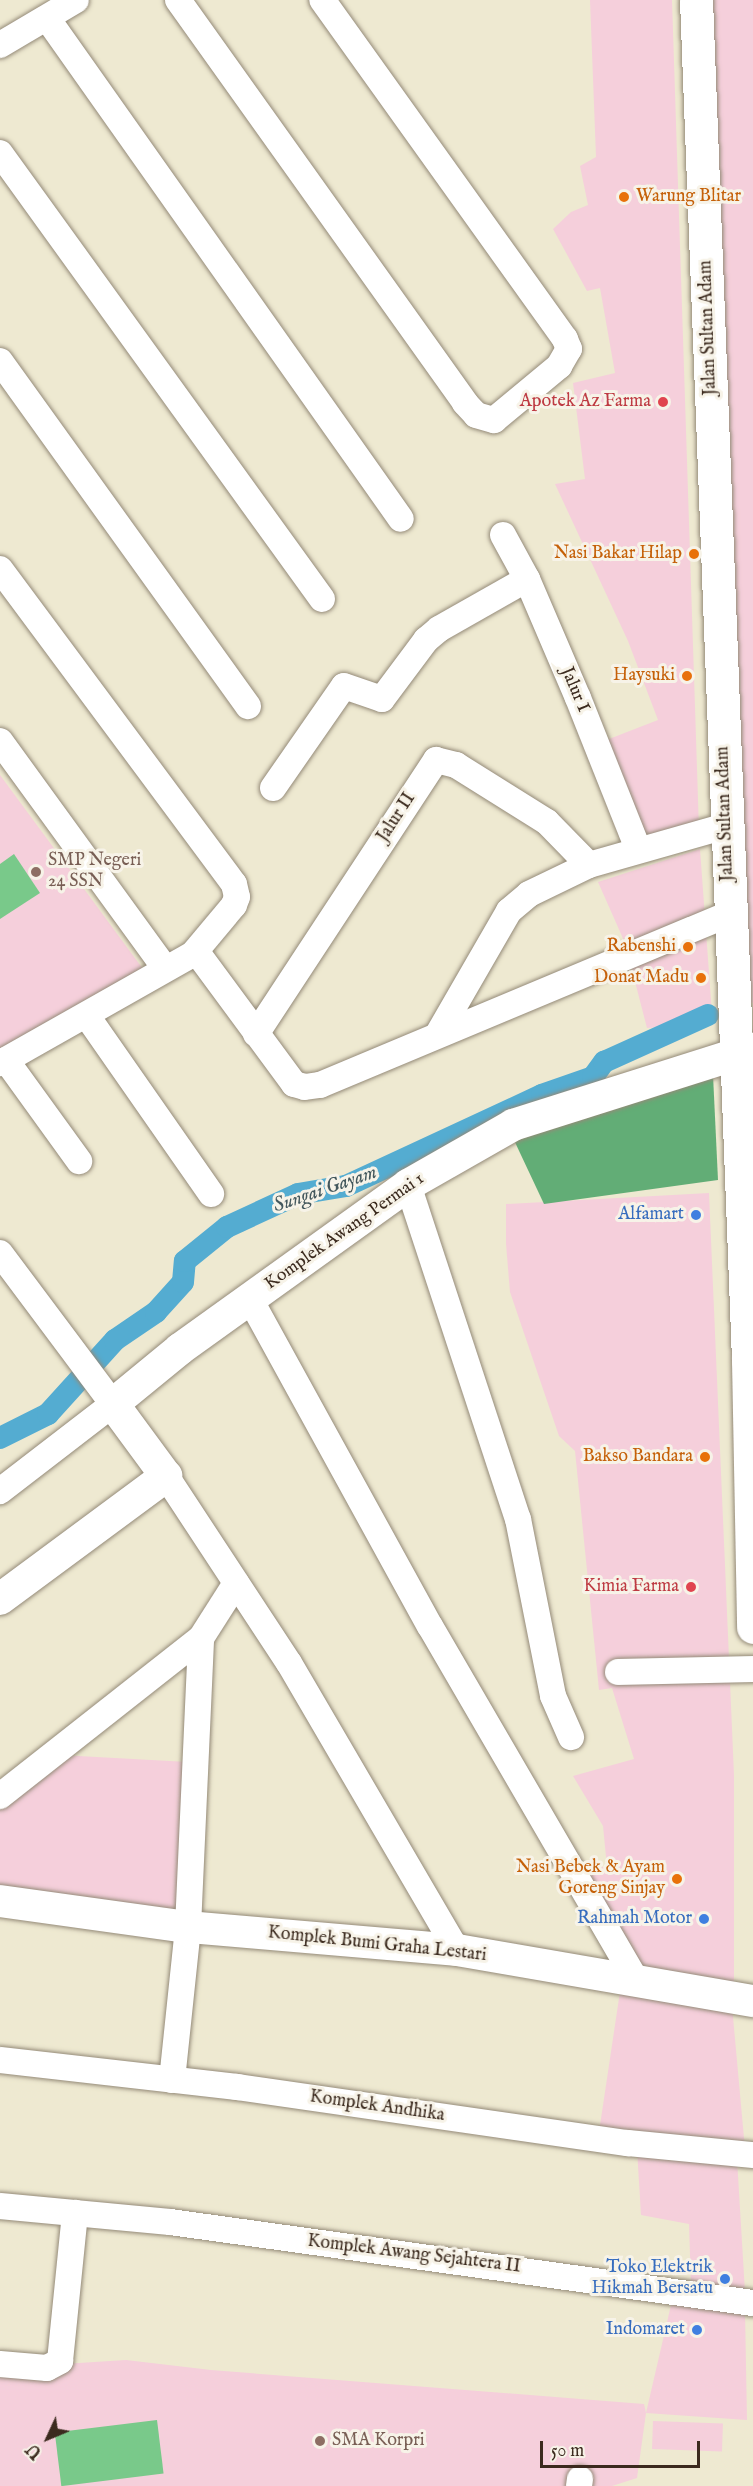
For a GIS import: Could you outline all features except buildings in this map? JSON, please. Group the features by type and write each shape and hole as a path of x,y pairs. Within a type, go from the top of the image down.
{"main road":[{"name":"Jalan Sultan Adam","path":"696,0 726,826 743,1052 753,1627"}],"street":[{"path":"1,41 47,18 76,0"},
{"path":"178,0 465,403 476,415 494,420 559,366 569,349 565,339 322,0"},
{"path":"47,18 401,519"},
{"path":"0,153 322,598"},
{"path":"0,361 248,706"},
{"name":"Jalur I","path":"503,535 527,579 638,849"},
{"path":"0,569 234,884 237,897 234,905 196,951 87,1016 3,1062 79,1161"},
{"path":"273,788 344,686 382,699 426,639 439,629 527,579"},
{"path":"0,741 165,968"},
{"name":"Jalur II","path":"256,1034 436,760 456,765 547,822 589,865"},
{"path":"438,1034 509,911 529,894 589,865 638,849 726,826"},
{"path":"196,951 294,1084 305,1087 320,1084 731,913"},
{"path":"87,1016 211,1194"},
{"name":"Komplek Awang Permai 1","path":"0,1491 96,1383 250,1299 408,1185 513,1125 743,1052"},
{"path":"408,1185 518,1519 553,1695 570,1737"},
{"path":"1,1256 166,1476 290,1663 457,1950"},
{"path":"250,1299 430,1626 638,1983"},
{"path":"0,1599 166,1476"},
{"path":"0,1796 201,1638 236,1583"},
{"path":"172,2080 188,1927 201,1638"},
{"path":"618,1672 753,1669"},
{"name":"Komplek Bumi Graha Lestari","path":"0,1901 188,1927 457,1950 753,2001"},
{"name":"Komplek Andhika","path":"0,2060 172,2080 628,2143 753,2155"},
{"name":"Komplek Awang Sejahtera II","path":"0,2206 170,2222 753,2303"},
{"path":"0,2364 47,2368 60,2361 75,2213"}],"shaded area":[{"path":"590,0 672,0 699,830 642,851 591,746 658,720 628,641 555,484 585,479 573,383 615,373 600,288 587,291 553,229 571,212 588,205 580,166 596,157"},
{"path":"705,0 753,0 753,1003 745,1001"},
{"name":"SMP Negeri 24 SSN","path":"0,775 143,969 0,1055"},
{"path":"700,849 712,1014 677,1026 647,1028 625,943 598,882"},
{"path":"709,1193 734,1775 734,1987 644,1976 574,1868 607,1867 603,1826 573,1776 634,1759 612,1688 599,1690 575,1451 559,1436 510,1292 506,1244 506,1204"},
{"path":"60,1755 188,1762 181,1909 155,1914 0,1889 0,1807"},
{"path":"621,1985 732,2006 745,2149 599,2132"},
{"path":"637,2149 737,2159 745,2292 691,2286 689,2224 641,2215"},
{"path":"671,2305 745,2311 747,2420 646,2413"},
{"name":"SMA Korpri","path":"126,2360 211,2370 644,2404 646,2413 637,2478 612,2486 0,2486 0,2368"},
{"path":"653,2421 723,2423 722,2451 652,2449"}],"green space":[{"path":"14,854 40,893 0,919 0,864"},
{"path":"713,1075 718,1180 544,1204 513,1138"},
{"path":"157,2420 164,2474 61,2486 55,2433"}],"waterway":[{"name":"Sungai Gayam","path":"0,1438 48,1414 115,1340 156,1312 183,1282 185,1261 227,1227 298,1194 346,1186 542,1095 593,1077 604,1062 708,1015"}],"place":[{"name":"Warung Blitar","path":"624,197"},
{"name":"Apotek Az Farma","path":"663,402"},
{"name":"Nasi Bakar Hilap","path":"694,554"},
{"name":"Haysuki","path":"687,676"},
{"name":"SMP Negeri 24 SSN","path":"36,872"},
{"name":"Rabenshi","path":"688,947"},
{"name":"Donat Madu","path":"701,978"},
{"name":"Alfamart","path":"696,1215"},
{"name":"Bakso Bandara","path":"705,1457"},
{"name":"Kimia Farma","path":"691,1587"},
{"name":"Nasi Bebek & Ayam Goreng Sinjay","path":"677,1879"},
{"name":"Rahmah Motor","path":"704,1919"},
{"name":"Toko Elektrik Hikmah Bersatu","path":"725,2279"},
{"name":"Indomaret","path":"697,2330"},
{"name":"SMA Korpri","path":"320,2441"}]}
